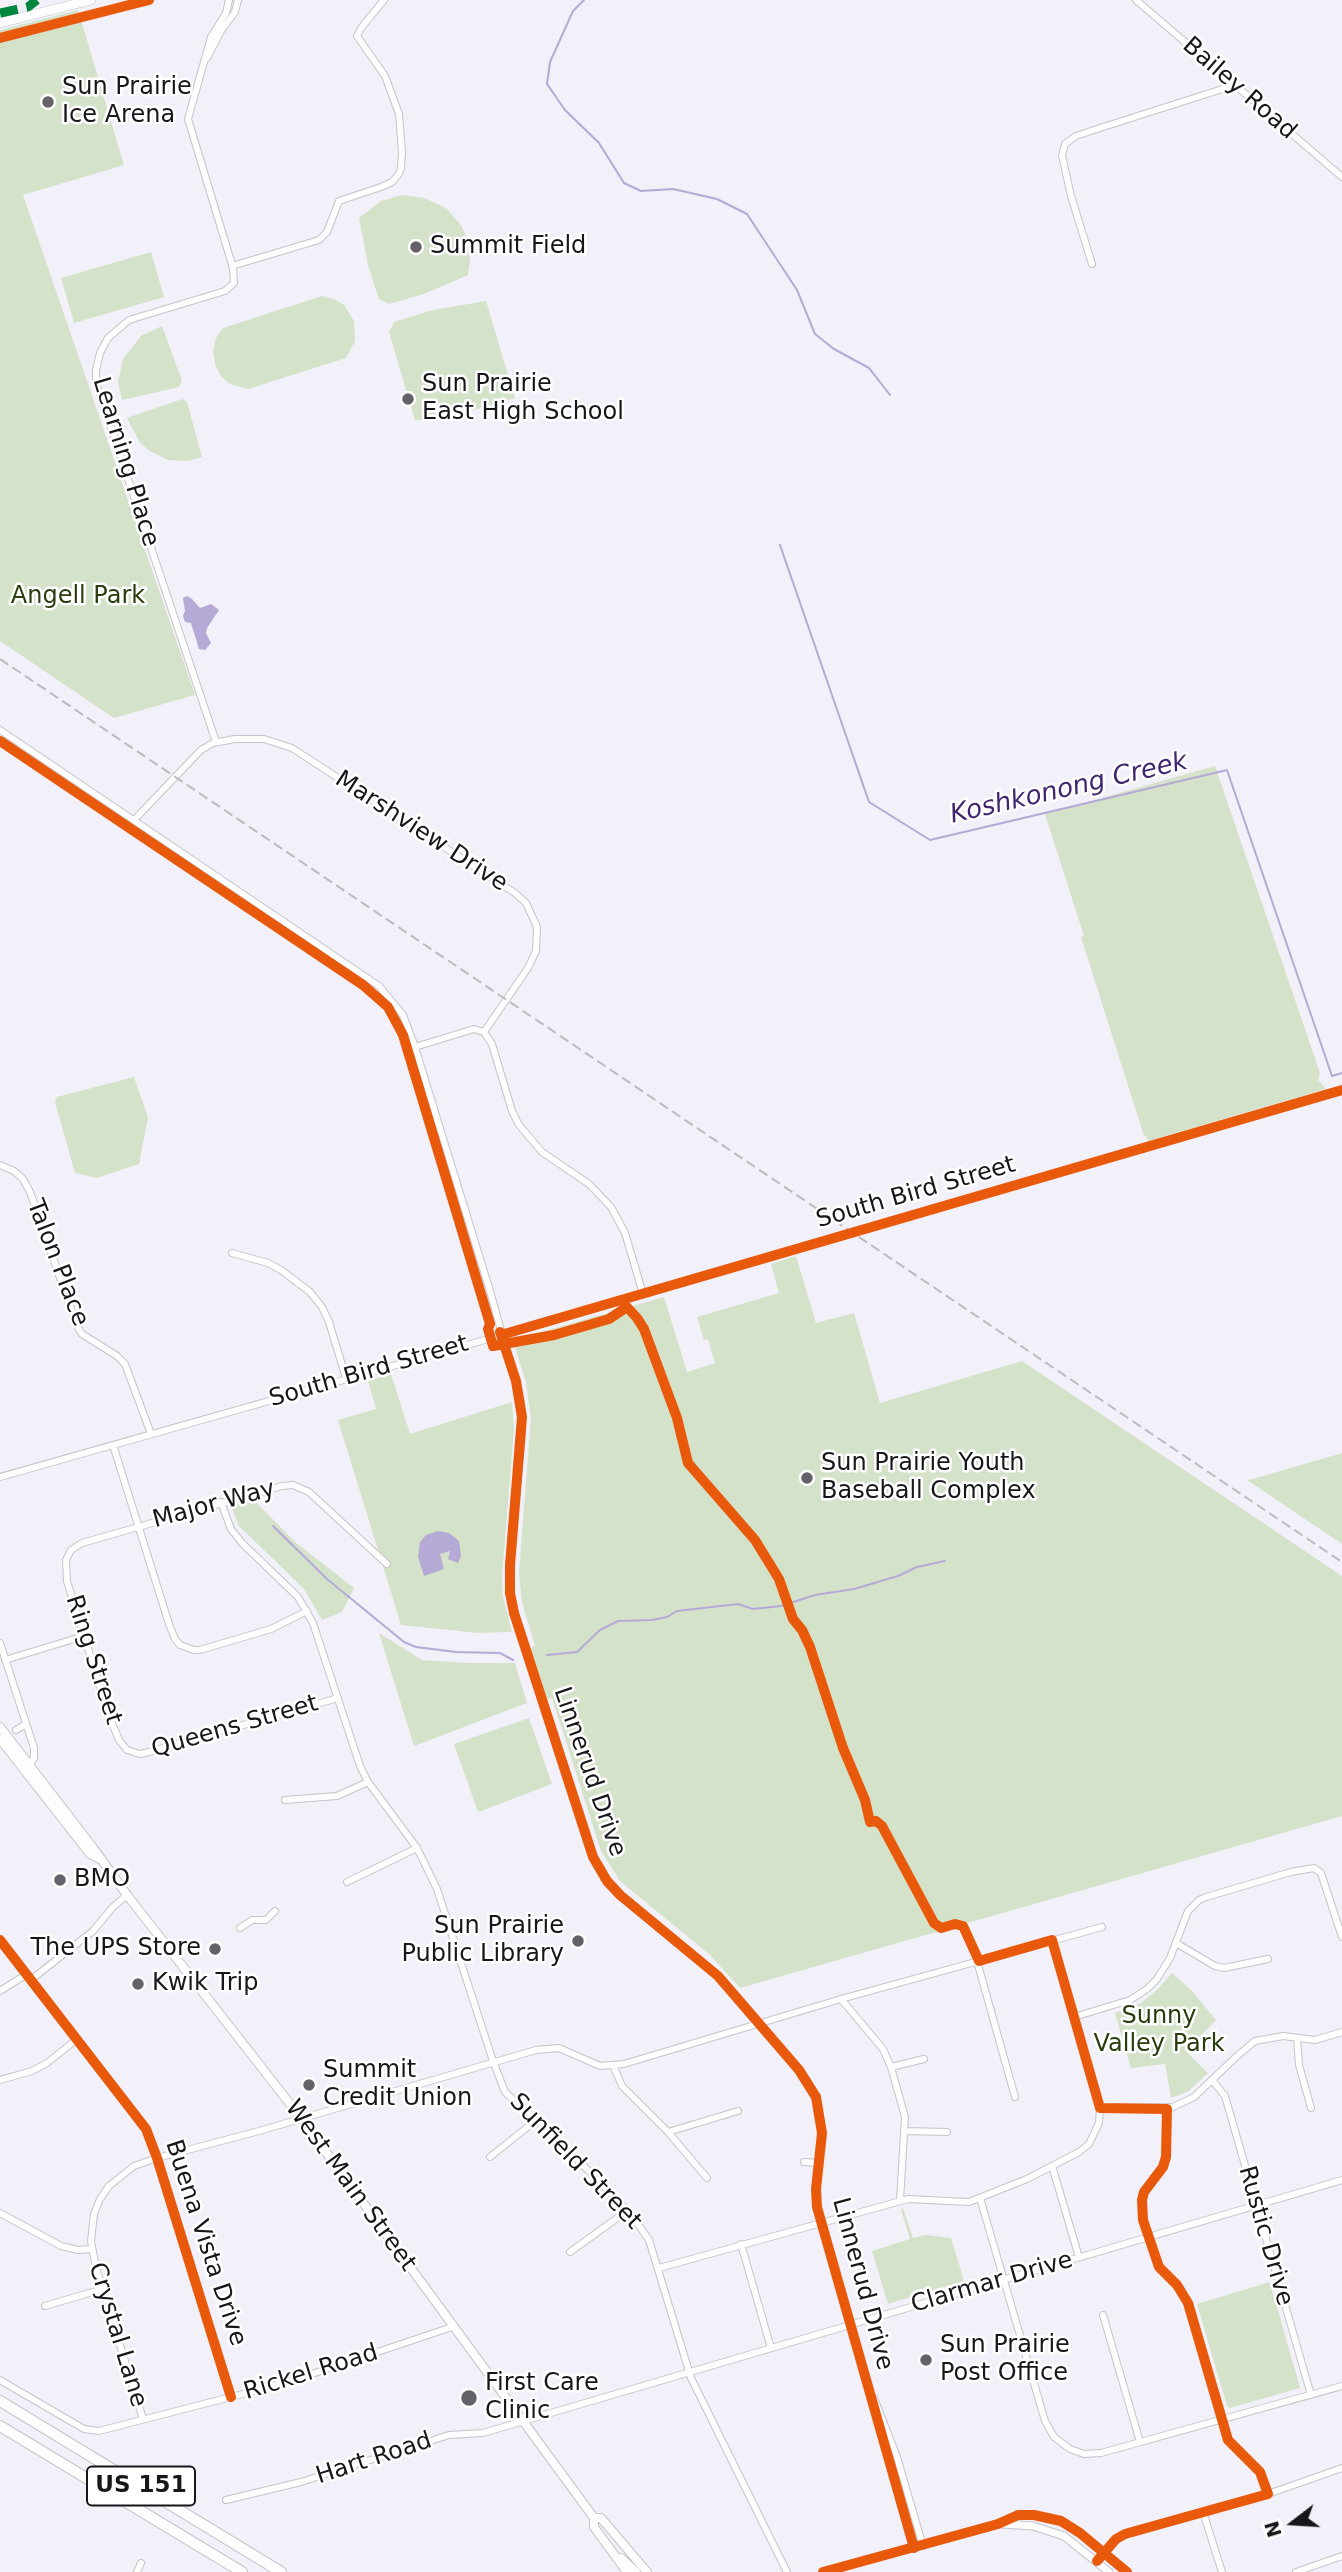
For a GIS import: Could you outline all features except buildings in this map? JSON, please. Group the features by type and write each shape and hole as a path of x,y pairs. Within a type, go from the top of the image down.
{"highway":[{"name":"US 151","path":"0,2401 281,2572"},
{"name":"US 151","path":"0,2426 242,2572"}],"main road":[{"path":"0,23 60,4 91,0"},
{"name":"West Main Street","path":"0,1727 301,2118 594,2518 594,2527 627,2572"},
{"name":"West Main Street","path":"0,1740 90,1854 100,1859"},
{"name":"West Main Street","path":"594,2518 601,2518 647,2572"},
{"path":"609,2546 636,2572"}],"street":[{"path":"229,0 226,13 211,37 192,98 189,124 232,266 319,240 327,232 339,201 381,187 392,182 398,175 402,152 399,114 385,76 358,36 361,28 384,0"},
{"path":"206,59 235,12 238,0"},
{"name":"Bailey Road","path":"1136,0 1342,177"},
{"path":"1092,264 1071,196 1062,151 1068,140 1235,85"},
{"name":"Learning Place","path":"216,742 120,458 96,383 96,370 107,338 129,320 225,291 233,284 232,266"},
{"name":"Linnerud Drive","path":"0,730 379,986 403,1014 491,1291 501,1335 516,1381 522,1417 510,1593 514,1613 593,1857 607,1881 620,1895 707,1966 799,2070 816,2097 821,2122 816,2199 821,2225 914,2548"},
{"name":"Marshview Drive","path":"216,742 251,738 273,740 285,745 485,873 526,903 537,927 536,951 528,968 484,1032"},
{"path":"134,820 201,750 216,742"},
{"path":"415,1047 474,1029 484,1032 492,1044 519,1125 542,1152 589,1184 611,1207 625,1233 643,1294"},
{"name":"South Bird Street","path":"0,1477 501,1335 1342,1090"},
{"name":"Talon Place","path":"0,1165 14,1171 23,1179 78,1326 82,1334 125,1364 150,1434"},
{"path":"232,1253 268,1263 310,1292 322,1307 329,1322 346,1378"},
{"path":"113,1445 175,1639 180,1645 200,1650 271,1629 307,1611"},
{"name":"Major Way","path":"66,1561 72,1550 82,1543 282,1486 300,1487 387,1564"},
{"name":"Sunfield Street","path":"221,1502 231,1529 242,1543 298,1597 307,1611 323,1651 360,1766 368,1782 417,1848 437,1889 505,2092 574,2156 626,2211 649,2240 690,2373 787,2572"},
{"name":"Ring Street","path":"66,1561 68,1581 115,1732 123,1747 133,1752"},
{"path":"5,1660 84,1636"},
{"path":"0,1643 35,1752 30,1764"},
{"name":"Queens Street","path":"133,1752 149,1752 338,1698"},
{"path":"16,1730 26,1724"},
{"path":"285,1800 337,1796 368,1782"},
{"path":"347,1882 417,1848"},
{"path":"1074,2018 1139,1995 1157,1979 1170,1958 1188,1911 1199,1900 1305,1868 1317,1870 1326,1886 1342,1937"},
{"path":"0,1991 29,1977 93,1931 127,1895"},
{"path":"240,1928 252,1920 266,1920 275,1911"},
{"path":"707,2178 668,2132 622,2086 613,2065 1102,1927"},
{"name":"Buena Vista Drive","path":"0,1940 136,2115 151,2141 231,2397"},
{"path":"659,2268 900,2201 930,2199 953,2203 980,2198 1052,2166 1089,2144 1099,2123 1100,2108 1052,1940"},
{"path":"1176,1943 1215,1966 1224,1968 1268,1959"},
{"path":"976,1961 1015,2096"},
{"path":"841,1999 883,2049 891,2067 905,2117 900,2201"},
{"path":"1100,2108 1167,2109 1188,2102 1255,2041 1275,2036 1315,2040 1342,2032"},
{"path":"1297,2038 1298,2065 1311,2108"},
{"path":"0,2080 32,2071 47,2063 77,2039"},
{"name":"Crystal Lane","path":"143,2419 92,2249 94,2214 109,2186 134,2166 536,2050 559,2048 590,2063 613,2065"},
{"path":"891,2067 924,2059"},
{"name":"Rustic Drive","path":"1212,2081 1225,2096 1311,2395"},
{"path":"1167,2109 1166,2157 1163,2167 1144,2192 1143,2220 1159,2267 1177,2285 1188,2303 1228,2440 1260,2472 1268,2494"},
{"path":"668,2132 738,2111"},
{"path":"490,2157 535,2121"},
{"path":"905,2131 947,2132"},
{"path":"804,2162 819,2163"},
{"path":"1052,2166 1079,2257"},
{"name":"Clarmar Drive","path":"521,2420 690,2373 1342,2180"},
{"path":"980,2198 1045,2421 1054,2437 1070,2449 1092,2454 1342,2386"},
{"path":"570,2252 626,2211"},
{"path":"0,2213 61,2246 78,2250 92,2249"},
{"path":"741,2244 771,2348"},
{"path":"46,2306 103,2289"},
{"path":"1103,2315 1140,2442"},
{"name":"Rickel Road","path":"0,2381 86,2430 99,2431 285,2384 453,2327"},
{"name":"Linnerud Drive","path":"867,2380 897,2457 922,2546"},
{"name":"Hart Road","path":"226,2500 301,2482 449,2435 483,2433 521,2420"},
{"path":"1097,2561 1116,2539 1125,2534 1268,2494 1342,2468"},
{"path":"1203,2512 1222,2572"},
{"path":"823,2572 998,2524 1018,2515 1061,2521 1080,2533 1127,2572"},
{"path":"998,2524 1049,2530 1076,2544 1109,2572"},
{"path":"1296,2572 1342,2556"},
{"path":"137,2572 141,2563"}],"green space":[{"name":"Angell Park","path":"78,10 124,165 23,195 195,695 114,718 0,641 0,30"},
{"name":"Summit Field","path":"402,195 424,198 446,208 461,225 470,261 468,275 424,294 389,304 379,299 368,265 359,218 381,201"},
{"path":"151,252 164,297 74,323 61,278"},
{"path":"322,296 344,305 354,321 355,341 346,358 248,389 230,384 221,376 213,351 216,338 223,328"},
{"path":"486,301 515,398 440,420 415,420 389,332 394,322 433,310"},
{"path":"162,326 182,381 179,387 122,400 118,382 123,359 141,336"},
{"path":"182,399 187,402 202,457 188,461 168,460 148,450 139,441 127,418"},
{"path":"1215,766 1320,1073 1318,1080 1326,1089 1148,1141 1146,1135 1144,1136 1081,937 1084,936 1045,814"},
{"path":"134,1077 148,1117 139,1164 97,1178 75,1173 55,1102 57,1097"},
{"path":"796,1256 816,1323 854,1313 880,1403 1022,1361 1342,1576 1342,1816 740,1988 710,1955 620,1881 601,1851 552,1698 547,1699 530,1648 535,1646 522,1603 519,1573 531,1418 526,1383 513,1340 664,1297 687,1372 715,1363 708,1339 704,1340 697,1317 779,1293 771,1264"},
{"path":"391,1374 410,1434 512,1402 514,1429 502,1576 503,1597 512,1632 478,1633 401,1625 338,1420 376,1409 368,1381"},
{"path":"1342,1453 1342,1544 1247,1480 1253,1479"},
{"path":"254,1500 295,1542 354,1588 342,1612 322,1620 304,1589 239,1526 231,1506"},
{"path":"379,1633 422,1660 515,1663 527,1703 414,1746"},
{"path":"529,1718 552,1784 478,1812 454,1744"},
{"name":"Sunny Valley Park","path":"1172,1973 1192,1991 1216,2020 1186,2051 1208,2073 1189,2091 1171,2098 1165,2064 1131,2068 1115,2013 1141,2003"},
{"path":"903,2208 913,2238 925,2235 951,2238 964,2281 888,2304 872,2251 910,2239 901,2209"},
{"path":"1270,2282 1300,2388 1230,2408 1227,2406 1197,2304"}],"shaded area":[{"path":"187,596 200,608 211,604 219,610 207,628 206,633 211,643 205,650 199,649 191,623 185,622 183,616 183,598"},
{"path":"438,1531 449,1533 459,1541 461,1556 458,1563 448,1559 450,1551 440,1554 444,1569 424,1576 418,1557 420,1542 426,1535"}],"waterway":[{"path":"584,0 573,11 550,62 547,84 565,110 599,143 624,183 641,191 673,189 717,199 747,214 797,290 815,334 834,349 869,368 890,395"},
{"name":"Koshkonong Creek","path":"780,545 869,802 930,840 1227,770 1332,1076 1342,1073"},
{"path":"273,1526 327,1579 404,1642 416,1647 456,1652 500,1653 513,1660"},
{"path":"547,1655 577,1652 600,1630 618,1621 652,1620 667,1617 677,1611 738,1604 753,1609 781,1606 815,1595 854,1589 898,1576 917,1567 945,1561"}],"railway":[{"path":"0,659 1342,1562"}],"marked path":[{"path":"0,13 28,7 37,0"}],"cycle path":[{"path":"0,38 149,0"},
{"path":"0,741 363,985 388,1007 403,1035 490,1324 488,1329 493,1346 554,1335 609,1319 627,1307 637,1318 644,1329 677,1418 688,1463 755,1540 779,1579 793,1619 810,1647 843,1748 865,1800 870,1822 876,1821 882,1826 934,1923 941,1928 955,1924 963,1926 979,1961 1052,1940 1100,2108 1167,2109 1166,2157 1163,2167 1144,2192 1143,2220 1159,2267 1177,2285 1188,2303 1228,2440 1260,2472 1268,2494 1125,2534 1116,2539 1097,2561"},
{"path":"501,1335 1342,1090"},
{"path":"500,1332 516,1381 522,1417 510,1593 514,1613 593,1857 607,1881 620,1895 718,1976 799,2070 816,2097 822,2133 816,2189 817,2207 914,2548"},
{"path":"0,1940 146,2129 231,2397"},
{"path":"823,2572 998,2524 1018,2515 1034,2515 1061,2521 1080,2533 1127,2572"}],"place":[{"name":"Sun Prairie Ice Arena","path":"48,102"},
{"name":"Summit Field","path":"416,247"},
{"name":"Sun Prairie East High School","path":"408,399"},
{"name":"Sun Prairie Youth Baseball Complex","path":"807,1478"},
{"name":"BMO","path":"60,1880"},
{"name":"Sun Prairie Public Library","path":"578,1941"},
{"name":"The UPS Store","path":"215,1949"},
{"name":"Kwik Trip","path":"138,1984"},
{"name":"Summit Credit Union","path":"309,2085"},
{"name":"Sun Prairie Post Office","path":"926,2360"},
{"name":"First Care Clinic","path":"469,2398"}]}
